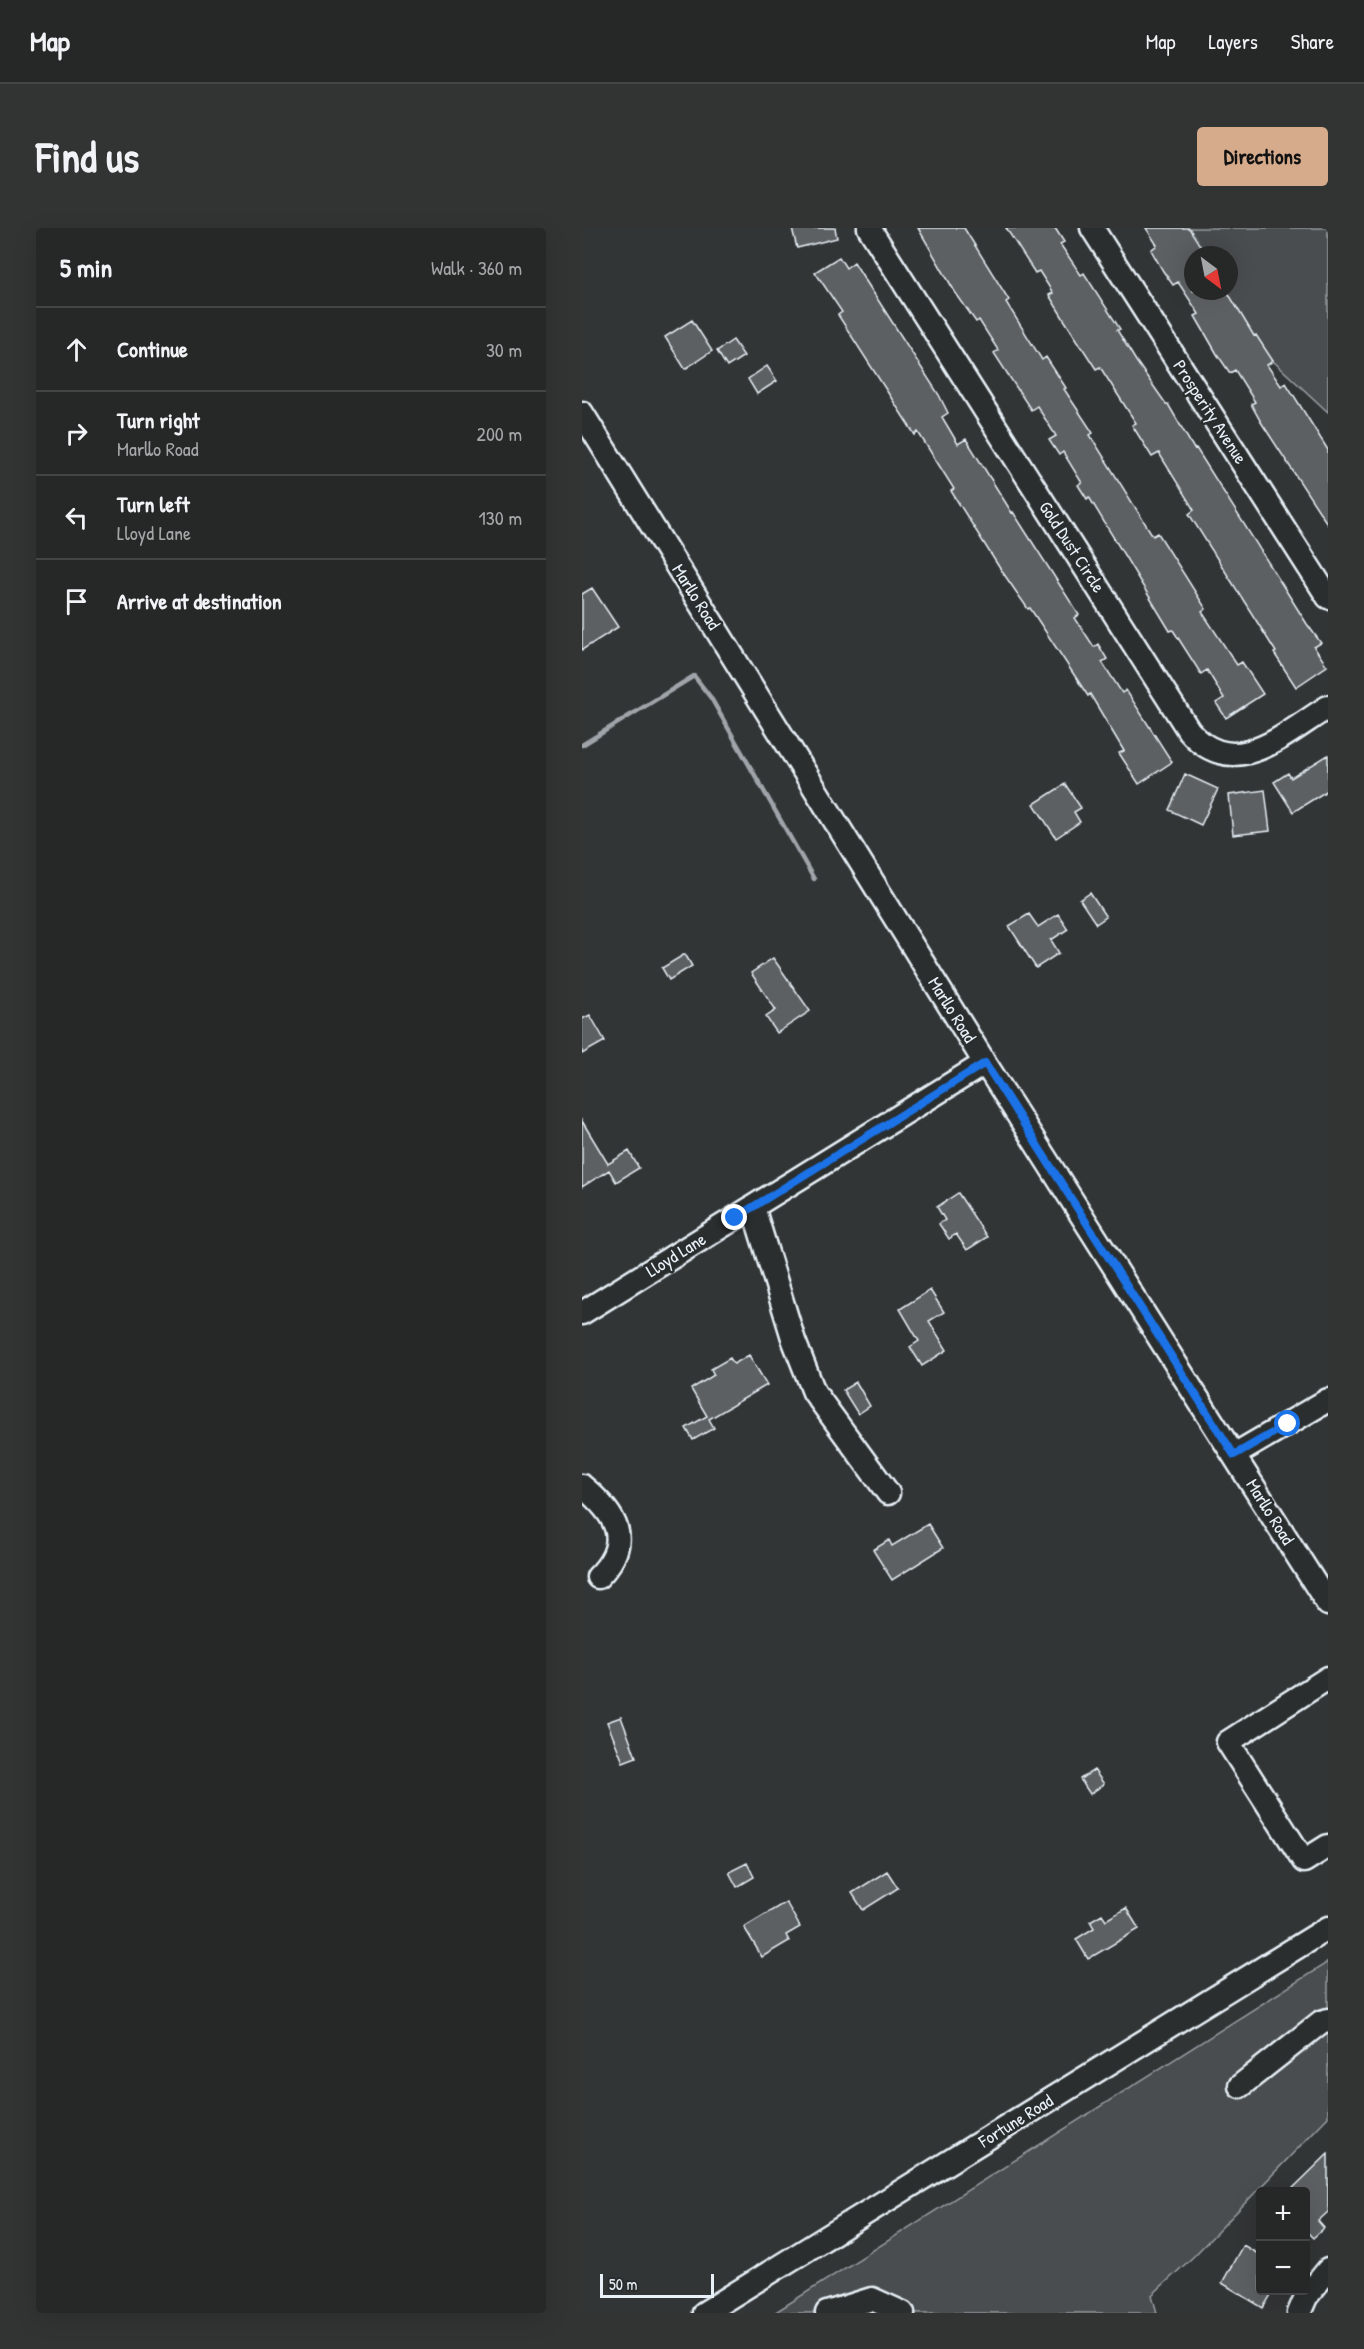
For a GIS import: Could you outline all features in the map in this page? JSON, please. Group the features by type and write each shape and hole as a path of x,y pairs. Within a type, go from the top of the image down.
{"street":[{"name":"Gold Dust Circle","path":"869,228 1189,731 1200,744 1215,752 1241,754 1263,748 1328,707"},
{"name":"Prosperity Avenue","path":"1092,228 1328,597"},
{"name":"Marllo Road","path":"582,413 985,1063 1328,1604"},
{"name":"Lloyd Lane","path":"582,1313 985,1063"},
{"path":"753,1207 794,1341 814,1392 888,1493"},
{"path":"1234,1455 1328,1400"},
{"path":"582,1486 608,1510 618,1532 614,1557 598,1577"},
{"path":"1325,1687 1228,1742 1304,1861 1328,1846"},
{"name":"Fortune Road","path":"704,2313 1328,1928"},
{"path":"1240,2086 1321,2022 1328,2020"},
{"path":"1299,2313 1306,2297 1328,2270"},
{"path":"827,2313 872,2299 903,2313"}],"shaded area":[{"path":"1189,228 1328,228 1328,412 1261,350 1230,300 1238,300 1238,246 1197,246"},
{"path":"1328,1962 1328,2117 1261,2187 1256,2187 1256,2192 1194,2256 1152,2295 1157,2313 774,2313"}],"building":[{"path":"792,228 835,228 837,238 797,248"},
{"path":"918,228 964,228 1009,300 1006,302 1042,360 1046,357 1066,388 1064,389 1093,433 1090,435 1153,536 1158,533 1206,609 1202,612 1237,665 1242,662 1263,694 1226,718 1216,703 1224,698 1207,670 1201,674 1173,630 1170,631 1089,497 1087,499 1078,485 1082,483 1063,452 1059,455 1049,440 1056,436 1037,406 1031,410 994,353 998,350 979,320 976,322 955,292"},
{"path":"1006,228 1055,228 1064,242 1060,244 1081,275 1084,273 1120,329 1117,330 1136,361 1168,404 1194,449 1196,448 1321,643 1314,647 1327,666 1296,687 1189,514 1194,510 1159,453 1152,457 1132,425 1136,423 1100,367 1096,369 1065,321 1049,295 1053,293 1039,271 1035,273"},
{"path":"1146,228 1189,228 1200,246 1184,246 1184,291 1178,282 1173,285 1163,271 1151,250 1157,245"},
{"path":"839,257 846,268 854,262 939,395 948,413 942,417 958,444 966,439 1079,615 1075,618 1094,647 1098,644 1107,659 1102,662 1122,693 1126,690 1172,762 1139,784 1119,753 1124,751 1090,694 1088,696 1030,608 1028,609 999,567 951,491 954,489 918,432 915,435 838,315 842,312 815,272"},
{"path":"1190,300 1232,300 1254,336 1256,335 1273,361 1267,365 1281,386 1286,383 1328,450 1328,525 1261,422 1251,404 1255,402 1235,370 1230,373 1217,354 1195,316 1199,314"},
{"path":"692,320 712,351 685,369 665,337"},
{"path":"733,340 744,356 727,367 717,351"},
{"path":"767,366 777,381 757,394 748,379"},
{"path":"592,588 618,627 582,650 582,594"},
{"path":"1328,755 1328,790 1293,812 1274,782 1288,773 1291,778"},
{"path":"1185,774 1218,789 1201,825 1169,810"},
{"path":"1065,784 1081,808 1074,812 1080,822 1056,838 1034,804"},
{"path":"1265,790 1270,831 1233,835 1229,795"},
{"path":"1090,893 1106,917 1096,924 1080,900"},
{"path":"1029,914 1038,927 1058,914 1068,929 1051,940 1059,953 1036,968 1009,926"},
{"path":"685,954 692,966 669,980 662,968"},
{"path":"773,958 810,1011 777,1033 766,1017 776,1010 751,973"},
{"path":"590,1015 605,1041 582,1054 582,1019"},
{"path":"582,1121 608,1164 629,1151 639,1168 616,1182 609,1170 582,1187"},
{"path":"958,1193 987,1237 967,1250 956,1234 949,1239 939,1224 945,1220 937,1207"},
{"path":"930,1290 944,1312 929,1321 947,1350 922,1366 910,1347 919,1341 900,1309"},
{"path":"749,1355 767,1385 709,1419 714,1428 693,1440 686,1428 707,1416 691,1389 714,1375 711,1369 730,1358 734,1364"},
{"path":"856,1382 870,1406 858,1414 843,1390"},
{"path":"928,1524 943,1548 892,1580 873,1550 889,1540 892,1546"},
{"path":"621,1717 636,1757 623,1762 607,1722"},
{"path":"1094,1770 1104,1784 1090,1794 1080,1779"},
{"path":"747,1863 754,1877 737,1887 729,1872"},
{"path":"887,1871 898,1888 863,1910 852,1893"},
{"path":"786,1902 800,1927 786,1935 789,1941 762,1957 744,1927"},
{"path":"1126,1908 1139,1929 1088,1959 1076,1939 1094,1928 1090,1921 1102,1914 1106,1920"},
{"path":"1328,2154 1328,2212 1318,2221 1324,2228 1313,2238 1310,2235 1310,2187 1294,2187"},
{"path":"1243,2245 1256,2253 1256,2295 1271,2295 1263,2308 1222,2283"}],"waterway":[{"path":"582,745 694,676 711,698 814,879"}],"route":[{"path":"735,1218 985,1063 1234,1455 1288,1424"}]}
